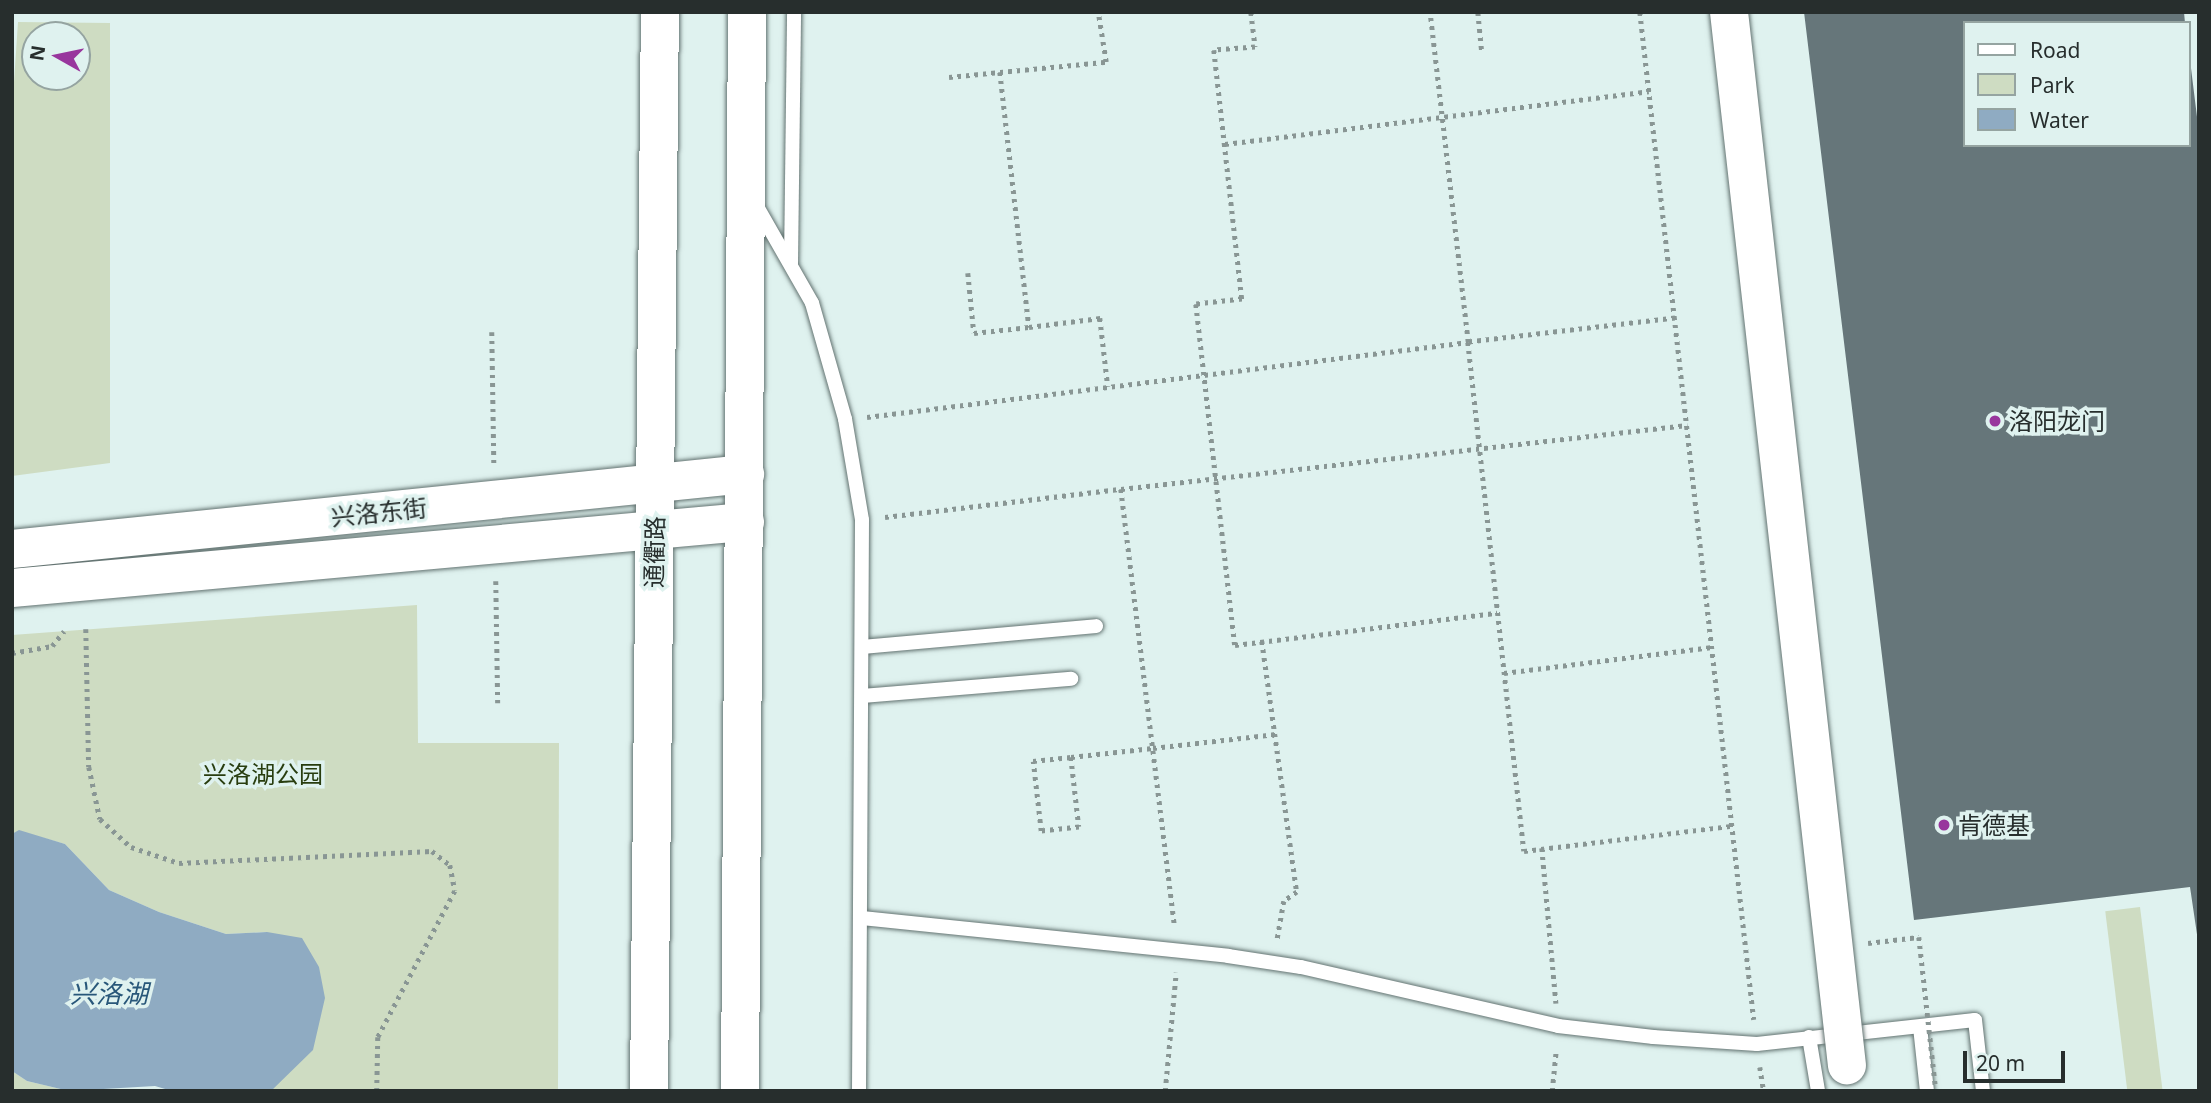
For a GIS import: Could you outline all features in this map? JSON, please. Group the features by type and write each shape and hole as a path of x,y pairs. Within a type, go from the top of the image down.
{"street":[{"name":"通衢路","path":"649,1091 660,12"},
{"path":"740,1091 748,190 747,12"},
{"path":"1729,12 1850,1091"},
{"name":"兴洛东街","path":"12,549 745,474"},
{"name":"兴洛东街","path":"12,588 745,522"}],"lane":[{"path":"791,266 794,12"},
{"path":"748,190 812,303 845,419 862,520 859,1091"},
{"path":"862,648 1096,626"},
{"path":"862,696 1071,679"},
{"path":"862,918 1273,963 1558,1026 1757,1044 1975,1020 1983,1091"},
{"path":"1920,1027 1927,1091"},
{"path":"1809,1037 1818,1091"}],"path":[{"path":"948,77 1106,62 1098,12"},
{"path":"1251,12 1255,47 1214,50 1242,299 1196,304 1235,645 1497,613"},
{"path":"1430,12 1524,851 1732,827"},
{"path":"1478,12 1482,53"},
{"path":"1640,12 1757,1044"},
{"path":"1000,72 1030,327"},
{"path":"1225,144 1649,91"},
{"path":"968,273 974,333 1100,318 1108,387"},
{"path":"845,419 1675,318"},
{"path":"492,332 494,464"},
{"path":"862,520 1687,425"},
{"path":"1121,489 1178,951 1165,1091"},
{"path":"496,577 498,703"},
{"path":"86,629 89,767 100,818 131,847 179,863 432,851 450,865 455,891 378,1037 377,1091"},
{"path":"12,653 52,646 64,631"},
{"path":"1262,641 1297,892 1284,901 1273,963"},
{"path":"1504,673 1712,647"},
{"path":"1071,757 1079,827 1041,831 1033,761 1275,734"},
{"path":"1542,848 1558,1026 1552,1091"},
{"path":"1834,947 1919,937 1936,1091"}],"green space":[{"path":"18,22 21,22 21,91 91,91 91,23 110,23 110,463 12,476 12,112"},
{"name":"兴洛湖公园","path":"417,605 418,743 559,743 558,1091 271,1091 267,932 226,934 159,912 109,890 65,844 19,831 12,834 12,635"},
{"path":"2140,907 2163,1091 2127,1091 2105,911"},
{"path":"12,1071 27,1081 69,1091 12,1091"}],"water":[{"name":"兴洛湖","path":"19,830 65,844 109,890 159,912 226,934 267,932 302,938 319,967 325,998 313,1050 271,1091 172,1091 155,1086 69,1091 27,1081 12,1071 12,834"}],"building":[{"name":"洛阳龙门","path":"1804,12 2184,12 2185,21 1962,21 1962,147 2190,147 2190,60 2199,133 2199,948 2190,887 1914,920"}],"place":[{"name":"洛阳龙门","path":"1995,421"},
{"name":"肯德基","path":"1944,825"}]}
